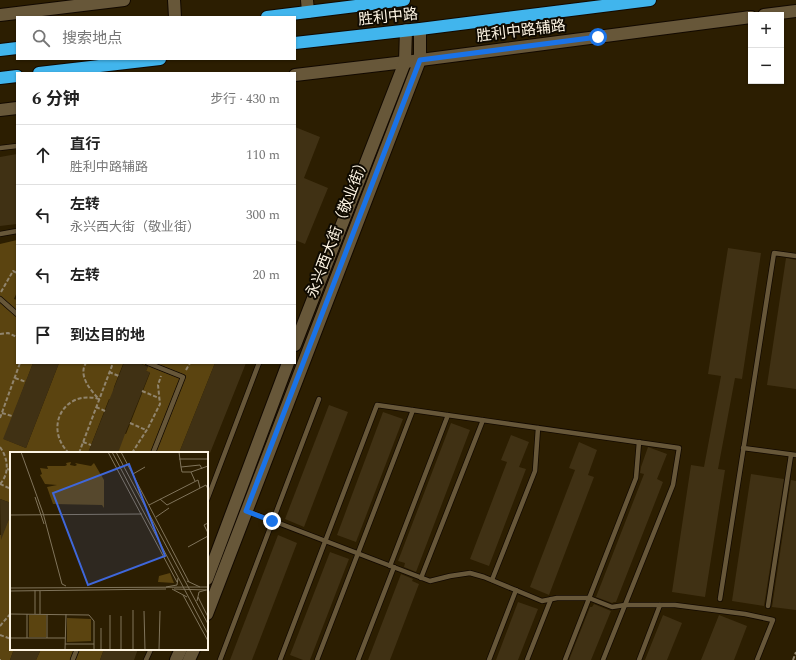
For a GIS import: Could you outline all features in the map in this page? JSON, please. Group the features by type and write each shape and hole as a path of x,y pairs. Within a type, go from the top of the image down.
{"highway":[{"name":"胜利中路","path":"271,16 308,6 404,0"},
{"name":"胜利中路","path":"296,43 650,0"},
{"path":"0,50 16,48"},
{"path":"48,72 151,60"},
{"path":"0,78 16,76"}],"main road":[{"path":"0,15 124,0"},
{"path":"174,0 175,16"},
{"path":"784,12 796,11"},
{"name":"胜利中路辅路","path":"296,75 748,17"},
{"name":"永兴西大街（敬业街）","path":"208,611 420,60 420,29"},
{"name":"永兴西大街（敬业街）","path":"296,341 298,330 405,62 406,30"},
{"path":"0,110 16,108"},
{"path":"208,576 288,364"},
{"path":"176,660 181,650"},
{"path":"189,660 194,650"}],"lane":[{"path":"0,148 16,146"},
{"path":"0,234 16,231"},
{"path":"720,599 774,253 796,256"},
{"path":"0,299 16,313"},
{"path":"151,364 183,377 153,452"},
{"path":"208,497 259,364"},
{"path":"220,660 319,399"},
{"path":"280,660 378,405 679,448 673,485 603,660"},
{"path":"318,660 413,410"},
{"path":"358,660 448,415"},
{"path":"421,578 483,420"},
{"path":"492,580 535,471 538,428"},
{"path":"565,660 636,478 639,442"},
{"path":"743,448 793,455 768,606"},
{"path":"246,511 430,581 470,573 492,580 542,601 550,599 589,598 612,607 625,605 675,606 745,614 773,620 757,660"},
{"path":"489,660 516,590"},
{"path":"527,660 550,599"},
{"path":"639,660 660,606"},
{"path":"73,659 77,650"},
{"path":"146,660 150,650"}],"path":[{"path":"0,293 13,271 16,272"},
{"path":"0,334 8,333 16,337"},
{"path":"0,418 20,364"},
{"path":"85,364 84,366 86,381 92,392 99,399"},
{"path":"78,452 113,364"},
{"path":"133,452 160,404 158,385 164,369"},
{"path":"109,372 119,376"},
{"path":"15,378 26,382"},
{"path":"142,391 159,398"},
{"path":"69,452 64,448 60,441 57,431 58,417 63,408 79,398 88,397 99,399"},
{"path":"96,407 105,410"},
{"path":"2,412 12,416"},
{"path":"130,423 146,430"},
{"path":"83,442 91,445"},
{"path":"0,447 5,454 7,463 6,473 0,484 10,489"},
{"path":"0,626 10,614"},
{"path":"0,635 10,639"},
{"path":"793,660 796,652"}],"shaded area":[{"path":"16,240 16,294 14,299 16,300 16,364 33,364 4,439 26,448 59,364 123,364 114,387 112,400 109,399 88,452 10,452 10,503 0,499 0,244"},
{"path":"142,364 215,364 179,452 118,452 121,432 126,434 150,373 146,371 148,366"},
{"path":"10,516 10,650 14,650 10,660 0,660 0,535 2,535"},
{"path":"41,650 104,650 100,660 36,660"}],"building":[{"path":"296,127 320,137 304,178 328,188 305,244 296,240"},
{"path":"16,154 16,224 0,226 0,157"},
{"path":"728,248 761,253 742,379 735,378 718,469 725,470 705,597 672,592 691,465 704,467 721,376 708,374"},
{"path":"786,258 796,260 796,389 767,385"},
{"path":"33,364 59,364 26,448 3,439"},
{"path":"124,364 141,364 148,367 146,371 150,372 118,452 88,452"},
{"path":"215,364 246,364 210,453 179,452"},
{"path":"329,405 348,412 304,527 285,519"},
{"path":"383,412 403,419 356,542 337,535"},
{"path":"451,423 470,430 416,572 404,567 405,563 398,561"},
{"path":"511,435 529,442 519,467 526,469 489,566 470,559 507,462 501,460"},
{"path":"579,442 597,450 588,475 594,477 549,595 530,587 575,470 569,468"},
{"path":"648,447 667,454 657,479 663,482 616,602 612,603 596,597 644,474 640,473"},
{"path":"751,474 784,479 764,606 732,601"},
{"path":"791,480 796,481 796,610 772,607"},
{"path":"0,499 10,503 10,517 1,540"},
{"path":"278,535 297,543 252,660 230,660"},
{"path":"330,552 349,559 310,660 303,660 290,655"},
{"path":"401,574 413,579 412,581 419,584 390,660 368,660"},
{"path":"518,602 538,609 518,660 496,660"},
{"path":"594,604 611,611 591,660 569,660 590,607"},
{"path":"663,615 682,623 667,660 645,660"},
{"path":"719,615 747,626 734,660 701,660"},
{"path":"14,650 41,650 36,660 10,660"},
{"path":"104,650 138,650 134,660 100,660"}],"route":[{"path":"272,521 246,511 420,60 598,37"}]}
